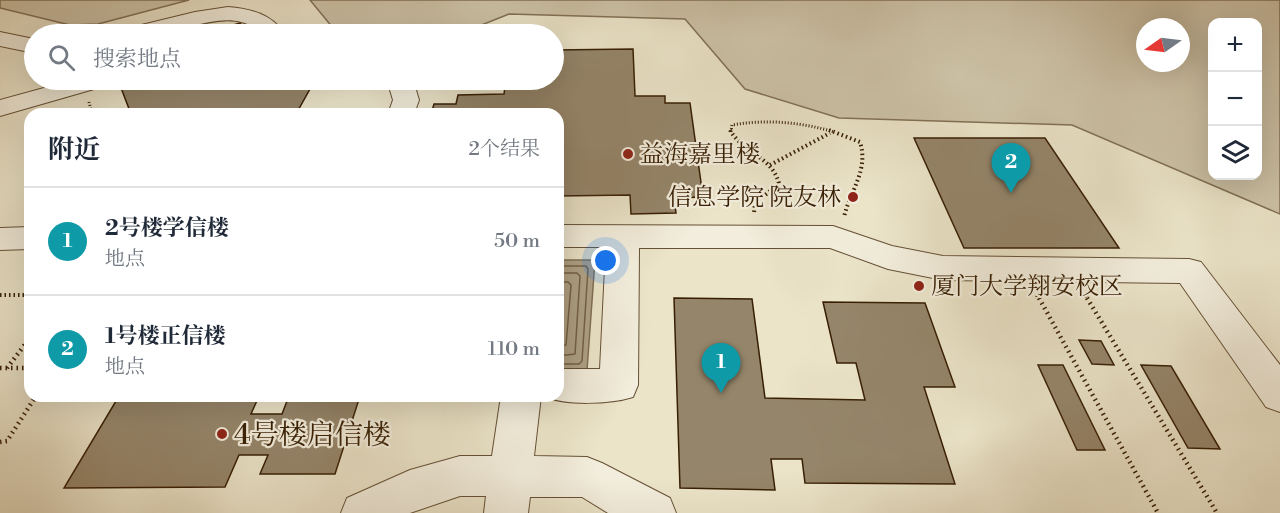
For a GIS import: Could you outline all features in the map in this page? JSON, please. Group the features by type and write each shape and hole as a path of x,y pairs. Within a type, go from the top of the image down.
{"street":[{"path":"178,24 223,14 246,15 263,24"},
{"path":"0,39 24,44"},
{"path":"403,108 406,100 404,90"},
{"path":"0,108 92,92"},
{"path":"67,108 92,92"},
{"path":"35,108 92,92"},
{"path":"0,118 24,111"},
{"path":"0,131 24,124"},
{"path":"564,236 833,237 888,258 943,268 1023,271 1189,271 1280,395"},
{"path":"564,385 619,386 623,236"},
{"path":"0,239 24,238"},
{"path":"508,494 520,402"},
{"path":"363,513 410,491 460,476 508,494 587,477 646,511 654,513"}],"path":[{"path":"761,236 753,210 755,203 779,184 779,177 770,165 731,134 732,125 768,121 831,132 860,142 864,164 845,210 843,241"},
{"path":"770,165 831,132"},
{"path":"1070,270 1217,513"},
{"path":"1023,271 1158,513"},
{"path":"0,296 24,295"},
{"path":"7,368 24,346"},
{"path":"0,368 24,368"},
{"path":"0,442 7,441 32,402"}],"shaded area":[{"path":"0,0 189,0 98,24 66,24 0,8"},
{"path":"310,0 1280,0 1280,214 1072,125 839,118 745,89 685,19 509,14 484,24 330,24"}],"water":[{"path":"564,260 595,260 587,370 564,369"}],"building":[{"name":"益海嘉里楼","path":"633,49 635,96 665,96 665,103 690,103 703,197 674,198 676,213 631,214 630,195 564,196 564,108 433,108 434,104 456,104 458,95 504,94 505,90 564,90 564,50"},
{"path":"122,90 309,90 299,108 129,108"},
{"path":"914,138 1045,138 1119,248 964,248"},
{"path":"674,298 752,299 765,398 865,400 856,363 837,363 823,302 925,303 955,387 924,387 955,484 805,483 802,459 771,459 775,490 680,488"},
{"path":"1079,340 1101,341 1114,365 1092,364"},
{"path":"1038,365 1063,365 1105,450 1077,450"},
{"path":"1141,365 1171,366 1220,449 1188,448"},
{"name":"4号楼启信楼","path":"115,402 256,402 251,414 282,414 287,402 358,402 335,474 260,474 268,455 239,455 225,487 64,488"}],"place":[{"name":"益海嘉里楼","path":"628,154"},
{"name":"1号楼正信楼","path":"1011,193"},
{"name":"信息学院 院友林","path":"853,197"},
{"name":"厦门大学翔安校区","path":"919,286"},
{"name":"2号楼学信楼","path":"721,393"},
{"name":"4号楼启信楼","path":"222,434"}]}
